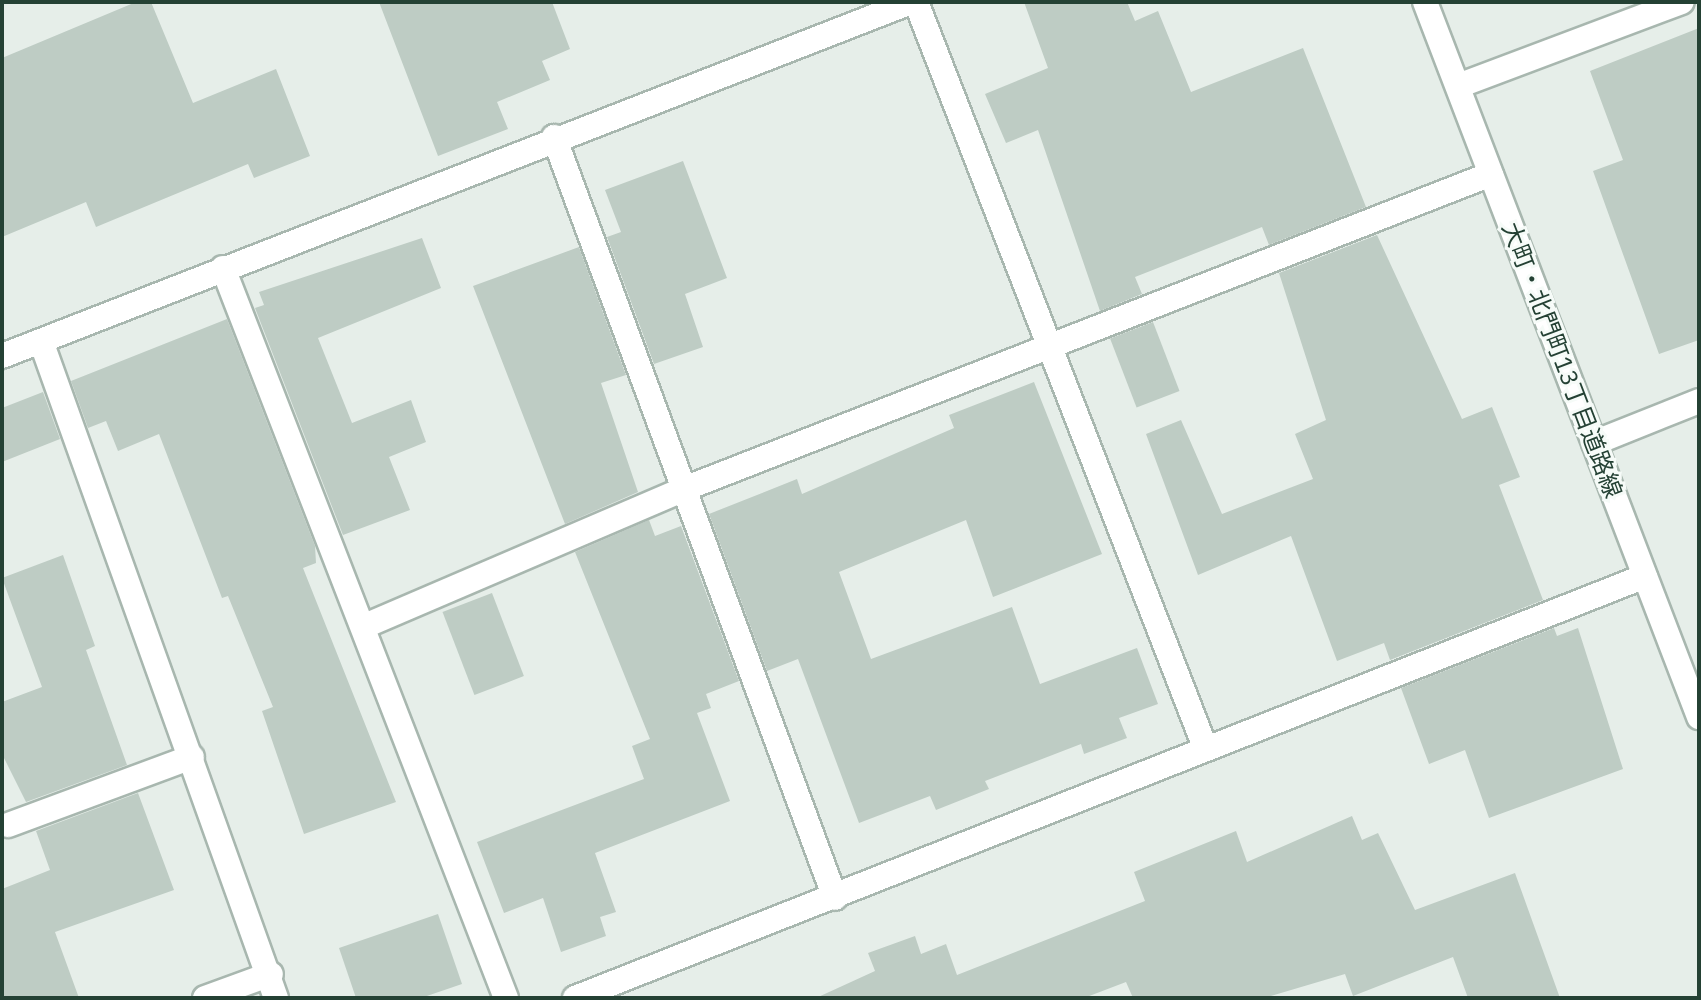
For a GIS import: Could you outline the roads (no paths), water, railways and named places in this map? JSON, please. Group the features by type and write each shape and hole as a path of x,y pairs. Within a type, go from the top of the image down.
{"street":[{"path":"2,356 554,137 914,2 1056,349 1205,747"},
{"name":"大町・北門町13丁目道路線","path":"1425,2 1699,717"},
{"path":"1458,86 1682,2"},
{"path":"554,137 835,898"},
{"path":"367,625 684,489 1056,349 1491,174"},
{"path":"223,268 367,625 506,998"},
{"path":"41,341 274,986 205,998"},
{"path":"1594,443 1699,401"},
{"path":"575,998 1645,576"},
{"path":"8,825 192,757"}]}
